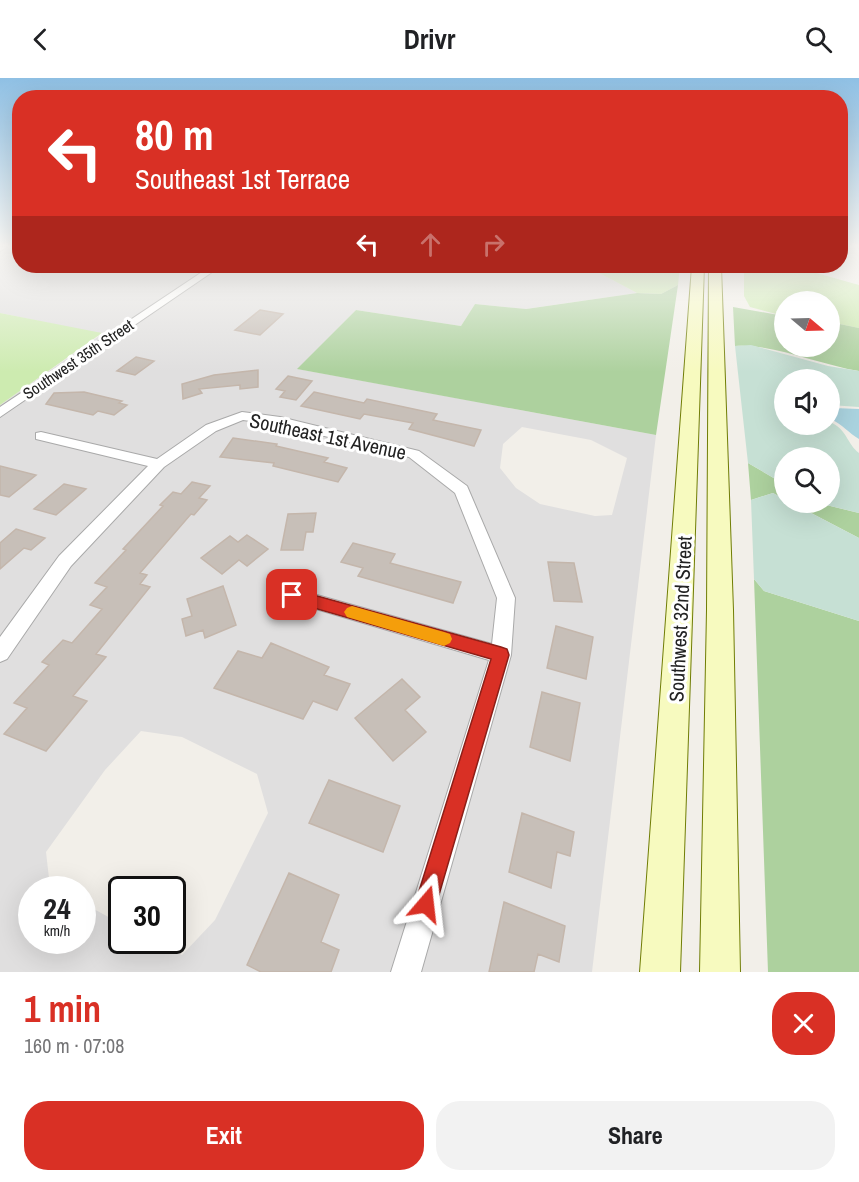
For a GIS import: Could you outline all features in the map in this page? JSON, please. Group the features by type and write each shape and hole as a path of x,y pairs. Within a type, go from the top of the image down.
{"main road":[{"name":"Southwest 32nd Street","path":"660,972 697,289"},
{"name":"Southwest 32nd Street","path":"715,289 720,610 720,972"}],"street":[{"name":"Southwest 35th Street","path":"0,413 183,289"},
{"name":"Southeast 1st Avenue","path":"0,653 65,561 159,464 211,428 242,416 280,421 414,454 462,490 506,598 501,655"},
{"path":"41,436 159,464"},
{"path":"292,595 501,655 406,972"}],"shaded area":[{"path":"0,289 629,289 637,293 525,309 475,304 461,326 356,310 298,369 656,435 592,972 0,972 0,405 102,334 0,313","holes":["522,427 591,440 627,458 612,515 595,516 540,504 516,488 500,468 503,444","141,731 182,737 257,774 268,813 215,920 186,951 186,954 108,954 108,917 96,910 96,954 18,954 18,876 49,876 46,852 105,770"]}],"green space":[{"path":"629,289 671,289 661,294 637,293"},
{"path":"671,289 677,289 656,435 297,369 356,310 461,326 475,304 526,309 637,293 661,294"},
{"path":"744,289 859,289 859,328 840,324 840,291 774,291 774,313 750,307 744,296"},
{"path":"733,307 774,314 774,350 735,346"},
{"path":"0,313 102,333 0,405"},
{"path":"840,324 859,328 859,371 803,357 840,357"},
{"path":"751,345 774,351 774,357 795,357 859,371 859,407 840,406 840,369 774,369 774,435 840,435 840,429 859,453 859,513 840,508 840,447 774,447 774,478 748,463 735,346"},
{"path":"748,463 774,478 774,494 751,500"},
{"path":"773,493 774,513 811,513 859,538 859,621 764,591 754,579 751,500"},
{"path":"840,508 859,513 859,538 811,513 840,513"},
{"path":"754,579 764,591 859,621 859,972 768,972"}],"water":[{"path":"840,408 859,409 859,439 840,425"}],"building":[{"path":"260,310 283,314 260,335 235,330"},
{"path":"136,357 154,361 135,375 117,371"},
{"path":"258,370 258,387 240,389 240,385 199,389 202,393 183,399 182,384 214,375"},
{"path":"288,376 312,381 296,400 280,397 285,391 276,389"},
{"path":"84,392 122,401 119,403 127,405 114,415 98,411 93,415 46,404 54,393"},
{"path":"314,392 364,403 367,399 437,414 433,420 481,430 474,446 409,429 413,423 364,414 360,419 301,406"},
{"path":"233,438 277,444 276,446 328,458 324,462 347,468 338,482 273,466 274,463 220,457"},
{"path":"0,466 36,475 9,497 0,495"},
{"path":"192,482 210,486 199,498 207,500 194,515 191,514 140,573 147,575 140,584 150,587 96,654 106,657 73,696 87,701 46,751 4,734 27,708 14,703 49,665 42,662 63,640 72,643 102,609 90,605 107,587 95,583 163,506 160,505 173,492 181,494"},
{"path":"64,484 86,489 56,515 34,509"},
{"path":"316,513 313,532 306,532 303,550 281,550 288,514"},
{"path":"16,529 45,538 31,550 24,548 0,569 0,543"},
{"path":"247,535 268,549 247,566 239,560 222,574 201,558 230,536 238,542"},
{"path":"353,543 395,554 390,563 461,582 453,603 358,576 363,568 341,562"},
{"path":"548,562 574,563 582,602 554,601"},
{"path":"223,586 236,625 205,638 203,630 186,636 182,619 192,616 187,599"},
{"path":"556,626 593,637 586,679 547,668"},
{"path":"271,643 329,667 324,675 350,684 337,710 313,701 303,719 214,688 238,651 262,658"},
{"path":"402,679 420,697 405,710 426,732 393,761 355,718"},
{"path":"542,692 580,703 570,761 530,747"},
{"path":"329,780 400,806 383,852 309,823"},
{"path":"522,813 574,832 570,856 557,852 551,888 509,872"},
{"path":"289,873 339,895 321,942 339,950 331,972 261,972 247,965"},
{"path":"504,902 565,926 559,962 538,954 534,972 489,972"}],"slow traffic":[{"path":"352,612 444,639"}],"route":[{"path":"292,595 501,655 426,904"}]}
